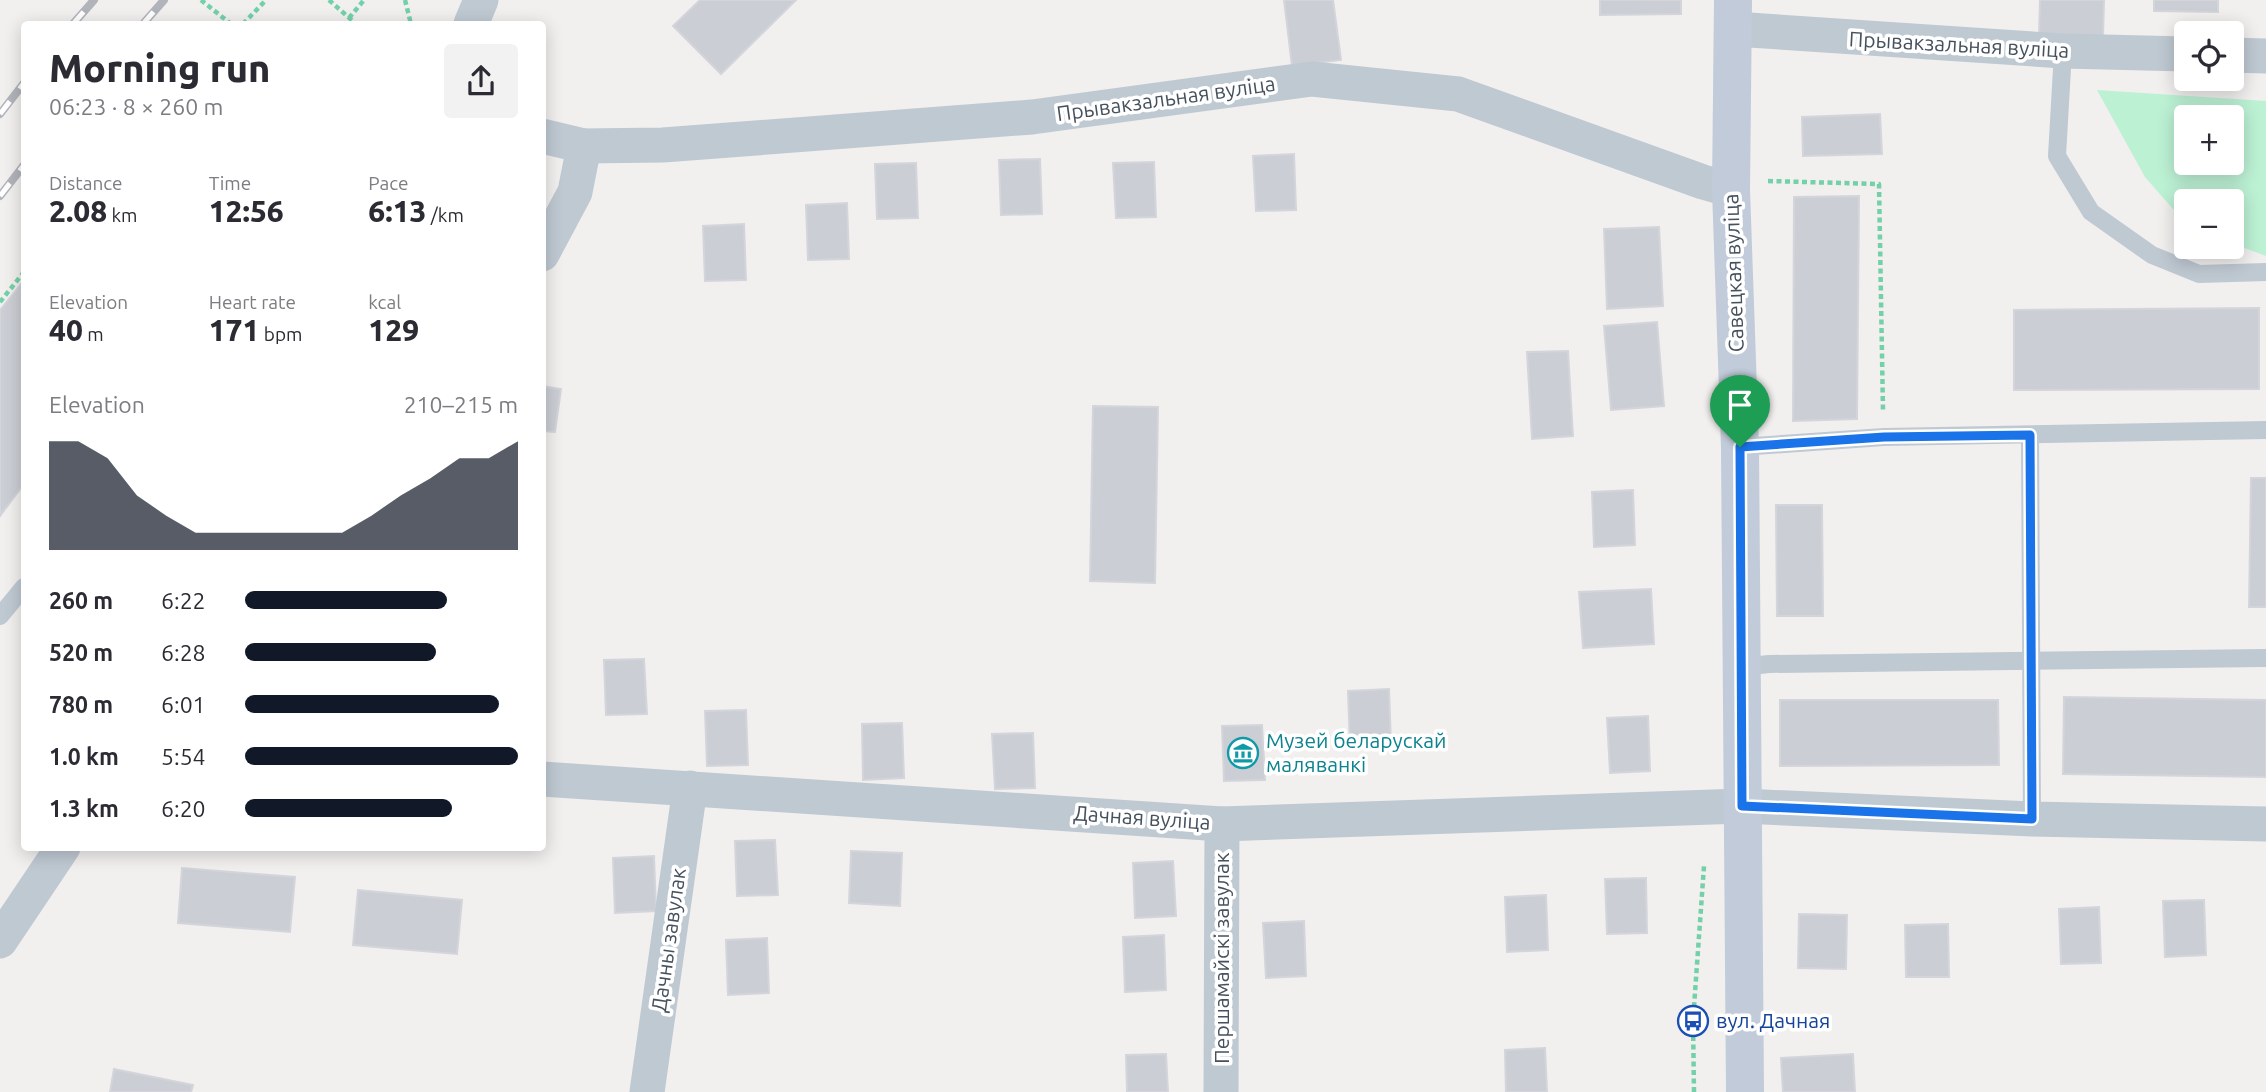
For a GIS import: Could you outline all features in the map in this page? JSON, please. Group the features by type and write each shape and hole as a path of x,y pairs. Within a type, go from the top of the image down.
{"main road":[{"name":"Савецкая вуліца","path":"1733,15 1731,190 1740,447 1745,1092"}],"street":[{"path":"472,21 481,0"},
{"name":"Прывакзальная вуліца","path":"1733,15 2063,51 2174,54"},
{"path":"2244,55 2266,56"},
{"name":"Прывакзальная вуліца","path":"546,137 584,146 663,145 1032,117 1312,79 1458,94 1731,190"},
{"path":"546,246 575,192 584,146"},
{"name":"Дачная вуліца","path":"546,779 1223,824 1742,806 2032,819 2266,824"},
{"name":"Дачны завулак","path":"647,1092 690,788"},
{"name":"Першамайскі завулак","path":"1221,1092 1223,824"},
{"path":"0,941 60,851"}],"lane":[{"path":"2063,51 2057,156 2091,212 2151,255 2199,274 2266,272"},
{"path":"1740,447 1884,437 2266,430"},
{"path":"2030,435 2032,819"},
{"path":"0,616 21,591"},
{"path":"1741,667 1769,664 2266,658"}],"path":[{"path":"201,0 226,21"},
{"path":"246,21 266,0"},
{"path":"329,0 352,21"},
{"path":"349,18 364,0"},
{"path":"404,0 410,21"},
{"path":"1768,181 1879,184 1884,437"},
{"path":"0,302 21,276"}],"green space":[{"path":"2097,90 2266,101 2266,256 2244,248 2244,189 2174,189 2174,210 2145,177"}],"building":[{"path":"700,0 796,0 721,74 673,26"},
{"path":"1284,0 1333,0 1341,60 1292,66"},
{"path":"1600,0 1681,0 1681,14 1600,15"},
{"path":"2040,0 2104,0 2103,37 2039,36"},
{"path":"2154,0 2218,0 2218,12 2154,11"},
{"path":"1880,114 1882,154 1803,156 1802,117"},
{"path":"1294,154 1296,210 1256,211 1253,156"},
{"path":"1040,159 1042,214 1001,215 999,160"},
{"path":"1154,162 1156,217 1116,218 1113,163"},
{"path":"916,163 918,218 877,219 875,164"},
{"path":"1859,196 1857,419 1793,421 1794,197"},
{"path":"847,203 849,259 808,260 806,205"},
{"path":"744,224 746,280 705,281 703,226"},
{"path":"1659,227 1663,306 1607,309 1604,229"},
{"path":"21,284 21,488 0,516 0,310"},
{"path":"2259,308 2259,389 2014,390 2014,310"},
{"path":"1657,322 1664,406 1611,410 1604,326"},
{"path":"1568,351 1573,436 1532,439 1527,352"},
{"path":"546,387 561,389 555,432 546,431"},
{"path":"1093,406 1158,407 1155,583 1090,581"},
{"path":"2251,478 2266,478 2266,607 2249,607"},
{"path":"1633,490 1635,545 1594,547 1592,492"},
{"path":"1776,505 1822,505 1823,616 1777,616"},
{"path":"1651,589 1654,644 1583,648 1579,592"},
{"path":"644,659 647,714 606,715 604,660"},
{"path":"1389,689 1391,744 1350,746 1348,691"},
{"path":"2064,697 2266,700 2266,777 2063,774"},
{"path":"1780,700 1998,700 1999,765 1780,766"},
{"path":"746,710 748,765 707,766 705,711"},
{"path":"1648,716 1650,771 1610,773 1607,718"},
{"path":"902,723 904,778 863,780 862,724"},
{"name":"Музей беларускай маляванкі","path":"1262,725 1265,780 1224,781 1222,726"},
{"path":"1033,733 1035,788 995,789 992,734"},
{"path":"775,840 778,895 737,896 735,841"},
{"path":"851,851 902,853 900,906 849,903"},
{"path":"654,856 656,911 615,913 613,858"},
{"path":"1173,861 1176,916 1135,918 1133,863"},
{"path":"182,868 295,877 290,932 178,923"},
{"path":"1646,878 1647,933 1607,934 1605,879"},
{"path":"358,890 462,900 457,954 353,945"},
{"path":"1546,895 1548,950 1507,952 1505,897"},
{"path":"2204,900 2206,955 2165,957 2163,901"},
{"path":"2099,907 2101,963 2061,964 2059,909"},
{"path":"1799,914 1847,915 1846,969 1798,968"},
{"path":"1304,921 1306,976 1266,978 1263,923"},
{"path":"1948,924 1949,977 1906,977 1905,925"},
{"path":"1164,935 1166,990 1125,992 1123,937"},
{"path":"767,938 769,993 728,995 726,940"},
{"path":"1545,1048 1547,1092 1506,1092 1505,1050"},
{"path":"1166,1054 1168,1092 1127,1092 1126,1055"},
{"path":"1853,1054 1855,1092 1783,1092 1781,1058"},
{"path":"114,1069 193,1085 191,1092 110,1092"}],"railway":[{"path":"76,21 94,0"},
{"path":"146,21 164,0"},
{"path":"0,114 21,87"},
{"path":"0,196 21,169"}],"place":[{"name":"Музей беларускай маляванкі","path":"1243,753"},
{"name":"вул. Дачная","path":"1693,1021"}],"route":[{"path":"2030,435 2032,819 1742,806 1740,447 1884,437 2030,435"}]}
